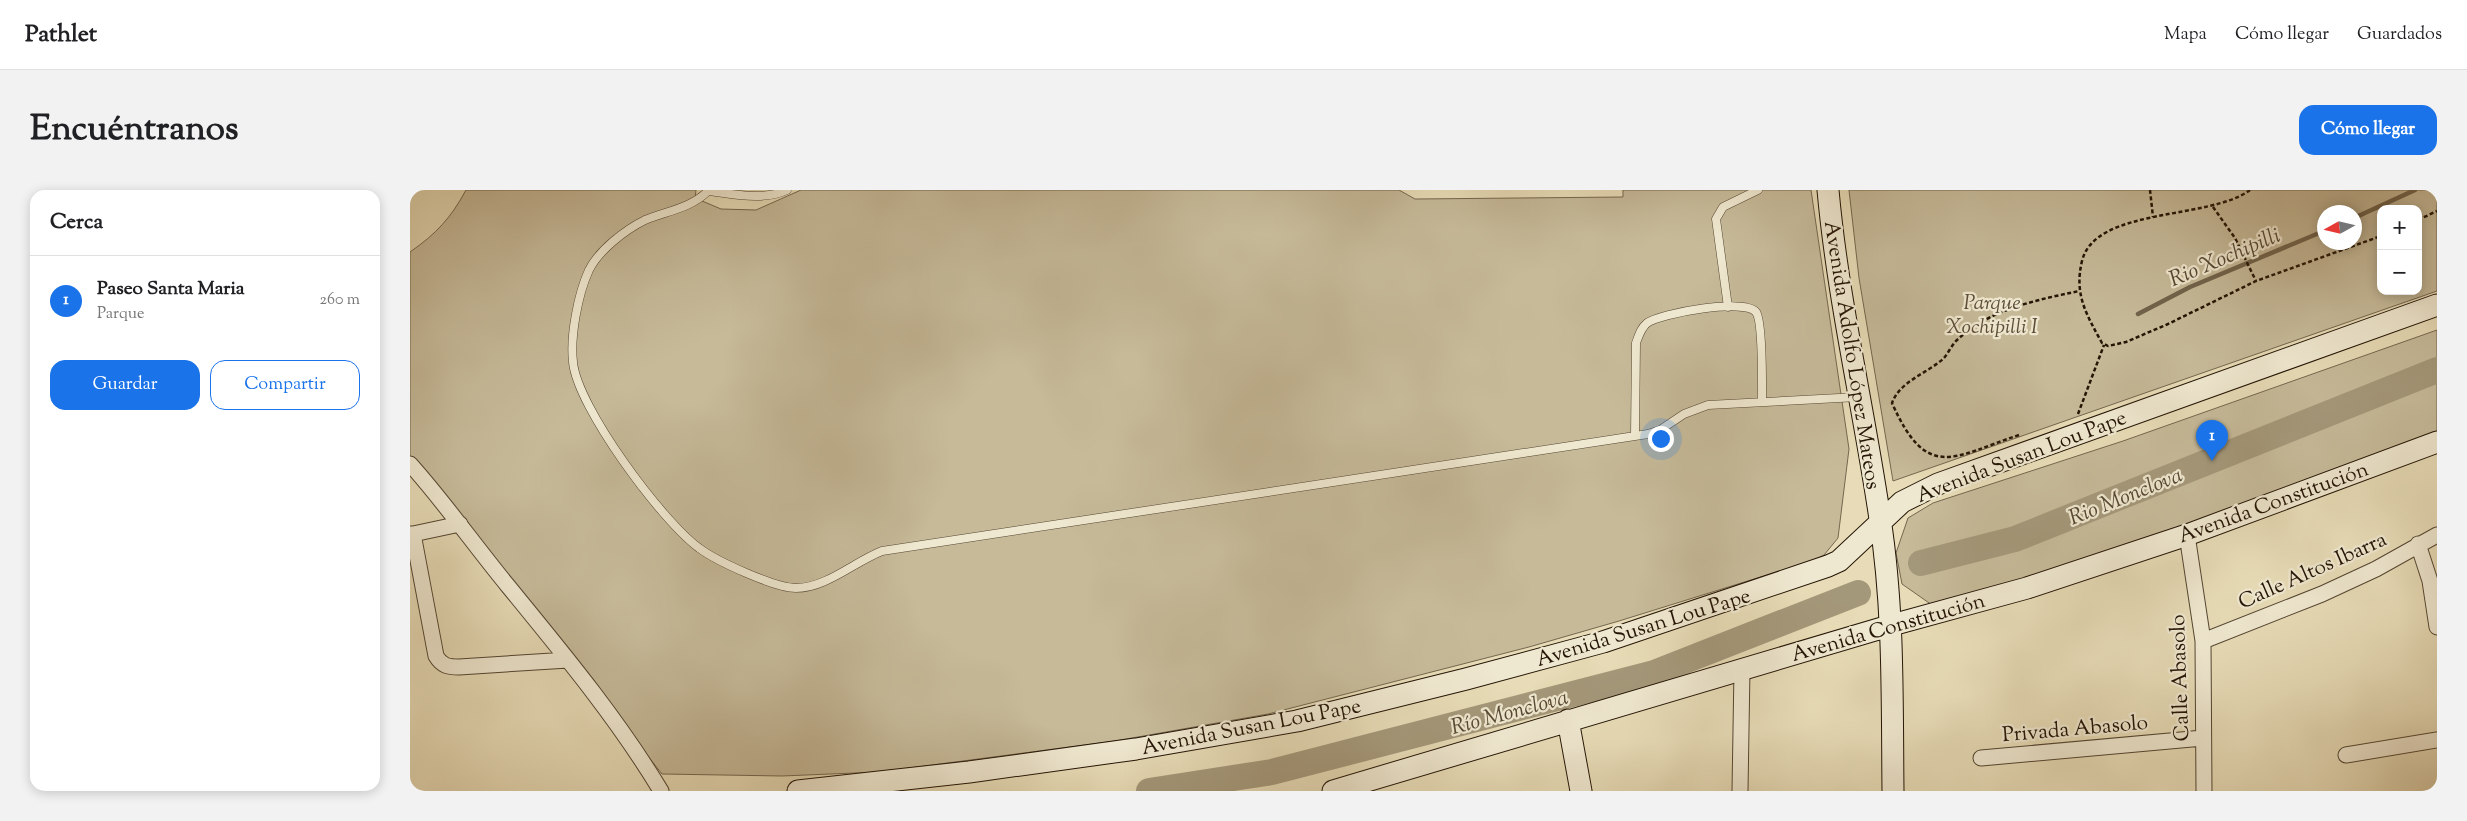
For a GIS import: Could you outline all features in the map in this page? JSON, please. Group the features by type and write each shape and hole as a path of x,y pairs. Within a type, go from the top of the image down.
{"street":[{"name":"Avenida Adolfo López Mateos","path":"1828,190 1833,244 1880,520 1892,625 1893,791"},
{"name":"Avenida Susan Lou Pape","path":"798,791 969,772 1235,734 1297,721 1466,679 1613,639 1816,572 1839,560 1880,520 1902,502 1938,484 2437,305"},
{"name":"Avenida Constitución","path":"1333,791 1363,787 1568,720 1892,625 2027,588 2187,534 2437,442"},
{"path":"410,464 460,524 628,738 661,791"},
{"path":"460,524 412,534 436,656 440,662 446,666 459,667 568,660"},
{"name":"Calle Abasolo","path":"2187,534 2203,641 2204,791"},
{"name":"Calle Altos Ibarra","path":"2203,641 2322,594 2376,569 2437,535"},
{"path":"2418,544 2428,572 2437,627"},
{"path":"1888,592 1897,604 1925,616"},
{"path":"1860,635 1882,609 1888,592"},
{"path":"1740,791 1742,669"},
{"path":"1568,720 1581,791"},
{"name":"Privada Abasolo","path":"1981,758 2203,738"},
{"path":"2346,755 2437,740"}],"lane":[{"path":"786,190 780,193 749,196 709,191 690,204 645,220 623,234 599,256 590,268 581,292 572,362 591,410 626,466 674,526 700,549 779,587 797,588 815,584 882,551 1635,436 1660,430 1695,408 1762,401 1858,397"},
{"path":"1728,307 1716,220 1723,207 1758,190"},
{"path":"1635,436 1636,343 1641,330 1648,323 1658,318 1706,307 1752,309 1759,318 1762,401"}],"path":[{"path":"2150,190 2153,217"},
{"path":"2071,416 2080,413 2104,345 2087,313 2079,292 2078,278 2087,247 2095,237 2106,231 2153,217 2213,206 2238,198 2250,190"},
{"path":"2213,206 2235,238 2256,281"},
{"path":"2422,218 2437,211"},
{"path":"2104,345 2114,345 2152,331 2256,281 2377,237"},
{"path":"2026,432 1953,457 1940,458 1928,455 1914,441 1898,417 1892,403 1896,393 1944,358 1956,341 1988,318 2038,300 2079,292"}],"green space":[{"path":"466,190 696,190 695,198 721,209 756,210 801,190 1399,190 1415,199 1623,197 1623,190 1811,190 1849,449 1838,538 1824,555 1812,561 1619,621 1529,647 1268,714 1115,741 879,772 782,776 662,774 433,484 410,459 410,252 428,239 442,225 455,209"},
{"name":"Parque Xochipilli I","path":"1849,190 2437,190 2437,291 1893,481 1859,278"},
{"path":"2437,330 2437,433 2309,481 2039,576 1932,605 1902,584 1896,553 1908,518 1933,503 2123,441"}],"waterway":[{"name":"Rio Xochipilli","path":"2362,214 2415,190"},
{"name":"Rio Xochipilli","path":"2138,314 2190,287 2317,234"},
{"name":"Rio Monclova","path":"1921,563 2015,539 2437,370"},
{"name":"Río Monclova","path":"1149,791 1272,772 1654,673 1858,593"}],"place":[{"name":"Paseo Santa Maria","path":"2212,461"}]}
